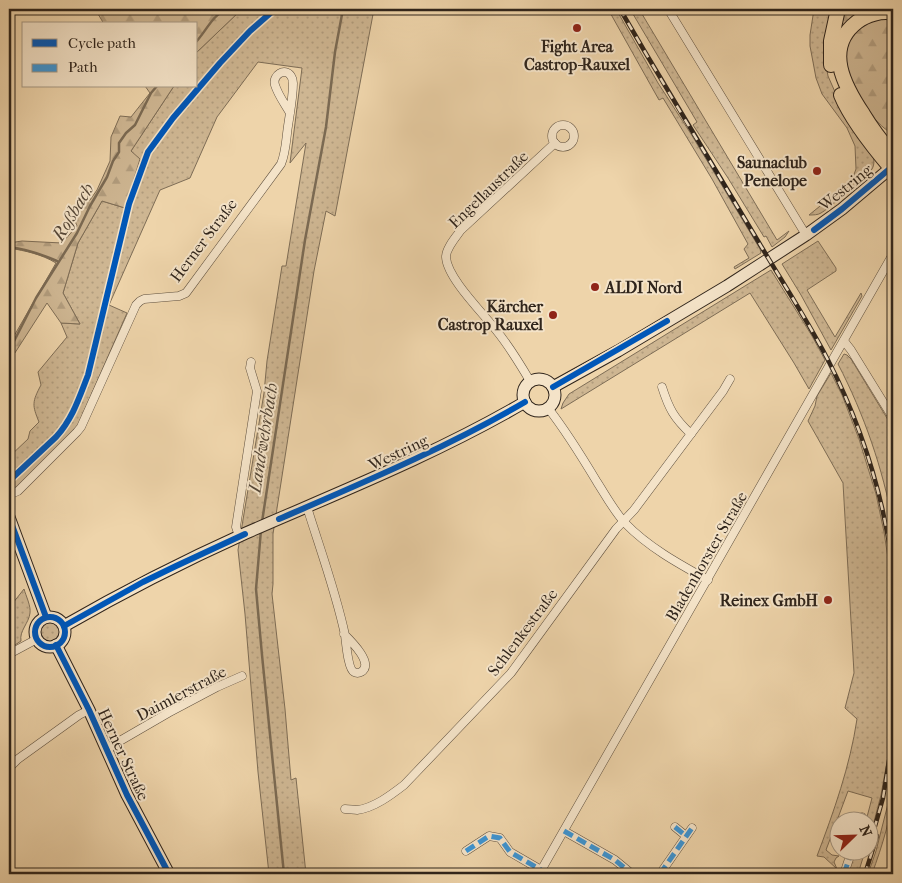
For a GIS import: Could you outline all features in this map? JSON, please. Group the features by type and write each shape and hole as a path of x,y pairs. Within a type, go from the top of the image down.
{"highway":[{"path":"838,9 830,53 834,77 850,113 878,152 893,164"},
{"path":"893,13 877,13 859,20 852,26 843,40 839,66 851,95 893,164"},
{"path":"875,133 893,141"}],"main road":[{"name":"Westring","path":"553,387 727,286 806,235 842,209 893,164"},
{"path":"545,380 553,387 554,401 543,411 534,410 524,402 523,392 530,381 545,380"},
{"name":"Westring","path":"64,626 157,575 242,535 401,466 451,442 524,402"},
{"path":"9,517 46,617"},
{"path":"46,617 59,620 64,626 63,638 56,645 46,646 37,639 36,625 46,617"},
{"name":"Herner Straße","path":"56,645 127,795 169,874"}],"street":[{"path":"668,9 806,235"},
{"name":"Herner Straße","path":"9,495 18,491 81,427 136,305 144,299 182,296 186,293 281,164 284,154 290,113 294,81 290,74 286,72 280,73 274,79 290,113"},
{"name":"Engellaustraße","path":"530,381 496,330 454,276 446,256 461,230 555,143"},
{"name":"Bladenhorster Straße","path":"466,851 490,836 500,838 510,852 540,872 893,254"},
{"path":"844,341 893,418"},
{"path":"242,535 236,527 257,391 250,368 251,362"},
{"name":"Schlenkestraße","path":"345,809 357,810 374,804 388,797 404,785 511,673 616,529 634,510 730,379"},
{"path":"662,387 672,413 679,423 691,434"},
{"path":"548,408 623,522 671,559 708,580"},
{"path":"307,507 333,589 344,634"},
{"path":"9,654 37,639"},
{"name":"Daimlerstraße","path":"106,749 168,713 242,676"},
{"path":"9,768 18,759 88,710"},
{"path":"675,827 686,836"},
{"path":"660,874 692,828"},
{"path":"564,831 615,860 632,874"},
{"path":"844,874 849,860"}],"green space":[{"path":"95,9 242,9 198,51 198,22 103,22"},
{"path":"242,9 374,9 335,216 326,211 314,271 273,534 272,594 291,780 296,778 306,874 269,874 238,550 264,393 267,361 282,266 286,266 306,143 290,163 302,68 258,62 217,117 190,178 160,190 109,305 127,313 78,425 17,487 9,489 9,457 28,439 30,431 39,422 34,404 41,385 38,372 67,337 61,323 80,324 63,293 78,243 102,201 125,208 131,151 173,88 198,88 198,51"},
{"path":"608,9 616,9 658,83 760,249 761,253 735,269 734,267 749,258 744,249 748,244 712,179 663,98 659,100"},
{"path":"630,9 639,9 777,240 789,231 785,237 772,247 693,125 697,122"},
{"path":"814,9 832,9 826,65 828,76 839,101 872,153 874,163 869,172 831,206 820,214 809,215 852,180 856,169 855,146 847,128 822,94 816,78 810,46"},
{"path":"840,9 870,9 839,39"},
{"path":"893,17 893,134 878,122 858,95 845,61 849,40 864,21"},
{"path":"146,88 173,88 131,151 140,159 125,208 102,201 78,243 63,293 80,324 61,323 47,303 11,359 9,355 10,343 56,263 39,255 9,248 9,243 22,241 62,243 77,226 73,216 83,203 90,200 97,190 110,161 111,137 120,116 131,117 150,93"},
{"path":"818,241 836,268 836,271 807,290 835,337 861,293 862,296 831,350 782,264"},
{"path":"771,270 825,360 809,389 750,293 561,409 569,394"},
{"path":"844,354 851,359 893,428 893,524 872,442 838,364"},
{"path":"831,373 842,395 859,439 876,494 892,584 893,711 888,756 877,810 869,810 872,798 848,791 841,810 833,810 846,771 857,719 845,708 854,673 843,483 808,421 815,406 817,396"},
{"path":"24,589 30,607 29,617 21,634 21,641 9,649 9,608"},
{"path":"50,621 58,624 61,632 58,640 50,643 42,640 39,632 42,624"},
{"path":"893,784 891,807 880,852 880,835"},
{"path":"830,819 830,839 826,850 830,853 830,860 835,860 837,869 824,857 817,856"},
{"path":"852,860 862,860 858,874 847,874"},
{"path":"873,860 877,860 872,874 868,874"}],"waterway":[{"name":"Roßbach","path":"198,39 213,19 226,9"},
{"name":"Landwehrbach","path":"262,522 305,240 326,127 335,52 343,9"},
{"name":"Roßbach","path":"9,351 36,298 77,233 107,177 113,161 119,152 119,143 135,125 155,88"},
{"path":"9,247 33,252 57,261"},
{"name":"Landwehrbach","path":"261,530 256,589 284,874"}],"railway":[{"path":"620,9 811,328 827,358 850,409 869,461 884,515 893,570"},
{"path":"880,810 893,736"},
{"path":"865,874 869,860"}],"marked path":[{"path":"675,827 686,836"},
{"path":"660,874 692,828"},
{"path":"564,831 615,860 632,874"},
{"path":"466,851 489,836 500,838 510,852 541,870"},
{"path":"844,874 849,860"}],"cycle path":[{"path":"9,481 62,430 78,400 88,375 129,204 148,152 173,118 220,63 250,31 275,9"},
{"path":"814,230 893,166"},
{"path":"553,387 667,321"},
{"path":"279,519 434,450 525,402"},
{"path":"9,517 46,617"},
{"path":"64,626 143,582 245,534"},
{"path":"50,617 61,621 65,632 61,643 50,647 39,643 35,632 39,621 50,617"},
{"path":"56,645 89,710 127,795 169,874"}],"place":[{"name":"Fight Area Castrop-Rauxel","path":"577,28"},
{"name":"Saunaclub Penelope","path":"817,171"},
{"name":"ALDI Nord","path":"595,287"},
{"name":"Kärcher Castrop Rauxel","path":"553,315"},
{"name":"Reinex GmbH","path":"828,600"}]}
